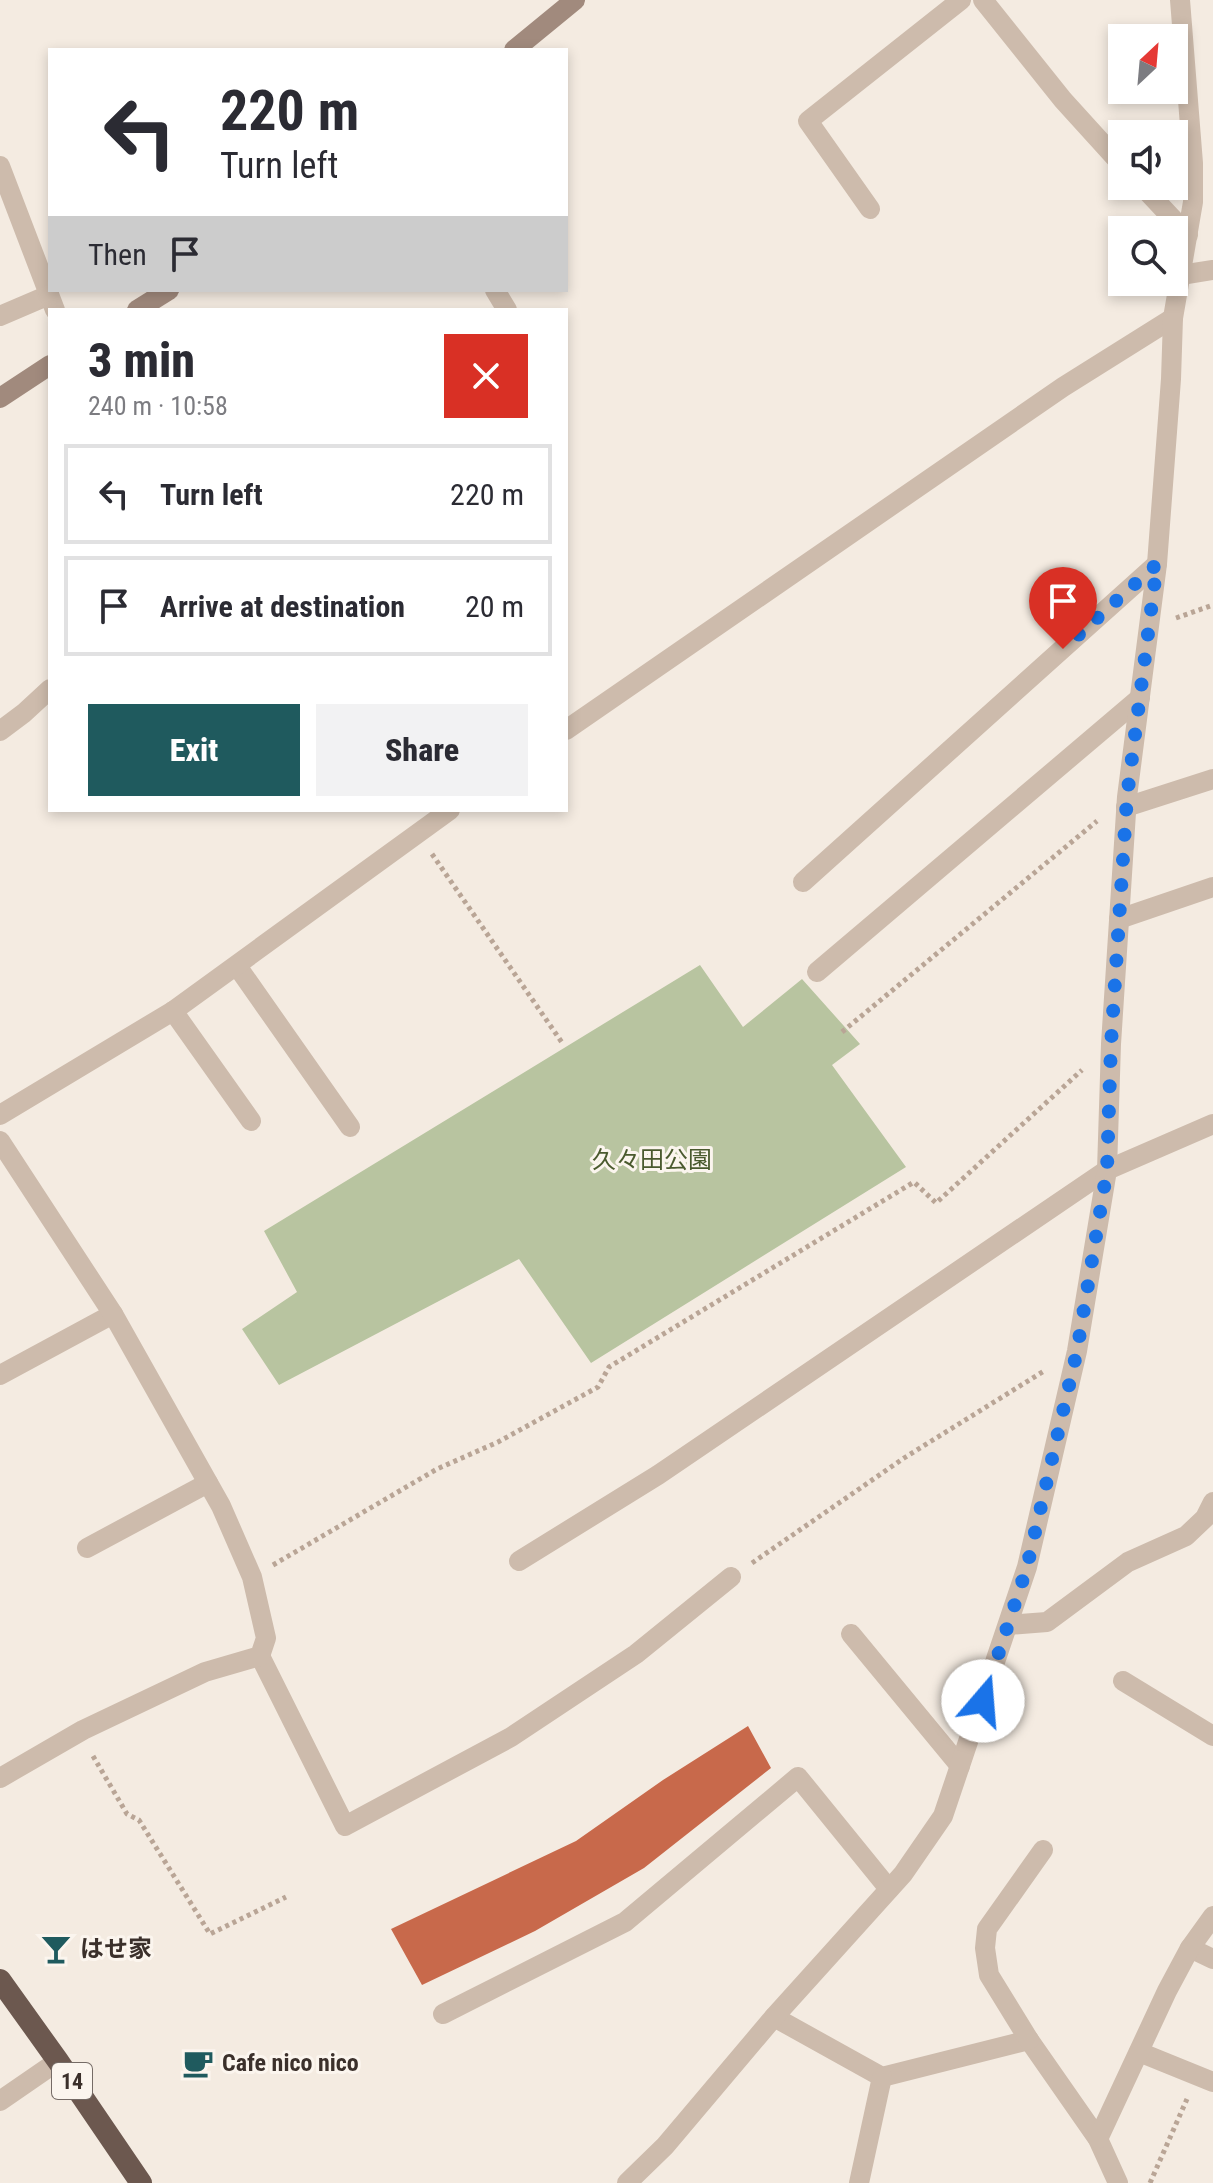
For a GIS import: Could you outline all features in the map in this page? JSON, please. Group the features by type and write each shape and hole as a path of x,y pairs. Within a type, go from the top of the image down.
{"highway":[{"name":"14","path":"0,1980 141,2183"}],"main road":[{"path":"516,48 575,0"},
{"path":"140,308 166,292"},
{"path":"0,398 48,366"}],"street":[{"path":"870,209 808,121 961,0"},
{"path":"983,0 1063,100 1108,150"},
{"path":"1180,0 1193,163 1193,202 1188,235"},
{"path":"0,166 48,292"},
{"path":"1155,200 1170,216"},
{"path":"1188,274 1213,270"},
{"path":"627,2183 665,2146 774,2017 903,1874 943,1816 1027,1567 1077,1351 1107,1170 1111,1044 1126,802 1157,564 1173,318 1177,296"},
{"path":"0,316 52,302"},
{"path":"568,729 1063,387 1173,318"},
{"path":"803,882 1157,564"},
{"path":"0,731 48,691"},
{"path":"817,972 1140,698"},
{"path":"1126,802 1213,779"},
{"path":"0,1115 173,1011 447,812"},
{"path":"1119,919 1213,887"},
{"path":"237,966 350,1127"},
{"path":"173,1011 251,1121"},
{"path":"519,1561 658,1475 1107,1170 1213,1124"},
{"path":"3,1151 113,1314 221,1506 252,1577 266,1638 260,1656 345,1826 511,1737 636,1654 731,1577"},
{"path":"0,1375 113,1314"},
{"path":"87,1548 208,1483"},
{"path":"1008,1625 1047,1622 1128,1562 1186,1536 1205,1518 1213,1502"},
{"path":"851,1634 960,1766"},
{"path":"0,1778 83,1730 205,1672 260,1656"},
{"path":"1123,1681 1213,1736"},
{"path":"443,2014 625,1922 798,1777 889,1889"},
{"path":"1043,1850 987,1929 985,1948 989,1975 1029,2040 1098,2139 1118,2183"},
{"path":"1098,2139 1167,1991 1190,1948 1213,1916"},
{"path":"1190,1948 1213,1959"},
{"path":"774,2017 882,2077 1029,2040"},
{"path":"1139,2052 1205,2079"},
{"path":"0,2101 58,2061"},
{"path":"859,2183 882,2077"}],"path":[{"path":"842,1032 1126,802"},
{"path":"417,833 563,1044"},
{"path":"252,1577 437,1469 498,1442 598,1387 609,1367 914,1182 936,1203 1111,1044"},
{"path":"731,1577 904,1458 1077,1351"},
{"path":"83,1730 90,1752 127,1814 139,1820 210,1934 286,1897"},
{"path":"1150,2183 1205,2079"}],"green space":[{"name":"久々田公園","path":"700,965 743,1027 802,979 860,1044 832,1065 906,1167 591,1363 519,1259 279,1385 242,1329 297,1292 264,1231"}],"building":[{"path":"748,1726 771,1768 644,1868 535,1931 422,1985 391,1929 576,1841"}],"place":[{"name":"はせ家","path":"56,1949"},
{"name":"Cafe nico nico","path":"198,2063"}],"route":[{"path":"983,1701 1027,1567 1077,1351 1107,1170 1111,1044 1127,797 1157,564 1063,649"}]}
